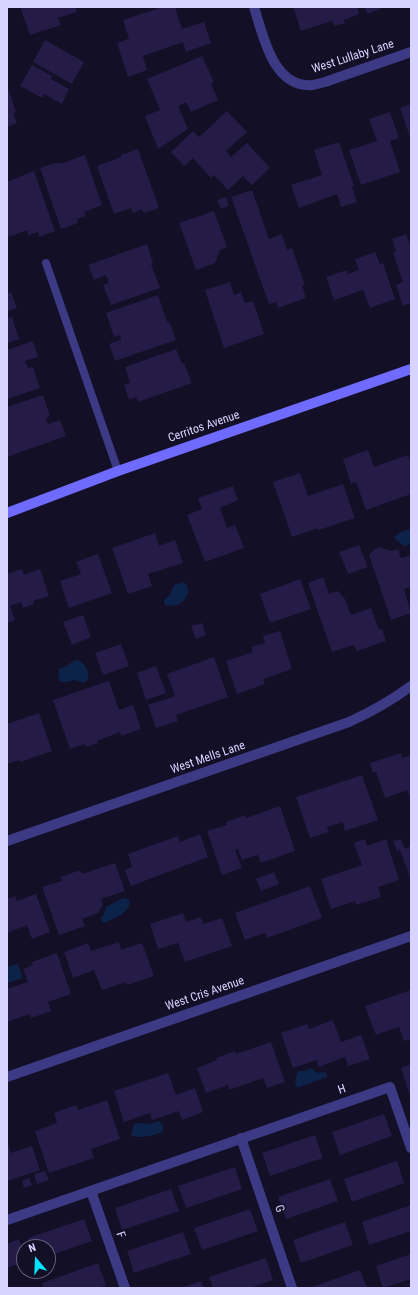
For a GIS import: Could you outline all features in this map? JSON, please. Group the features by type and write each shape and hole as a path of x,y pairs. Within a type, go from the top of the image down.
{"street":[{"name":"West Lullaby Lane","path":"254,7 274,65 282,74 297,82 312,85 411,52"},
{"name":"Cerritos Avenue","path":"7,513 118,471 411,369"},
{"name":"West Mells Lane","path":"7,841 348,722 373,711 396,698 411,686"},
{"name":"West Cris Avenue","path":"7,1077 411,936"},
{"name":"H","path":"7,1220 390,1087 411,1148"},
{"name":"G","path":"241,1138 292,1288"},
{"name":"F","path":"91,1191 124,1288"}],"lane":[{"path":"46,263 118,471"}],"water":[{"path":"411,529 411,542 407,546 404,546 395,539 395,536 403,531"},
{"path":"182,582 186,584 189,591 183,601 174,606 166,605 164,600 170,595 174,585"},
{"path":"76,660 82,662 86,667 88,680 83,683 75,680 61,682 58,677 59,669"},
{"path":"123,898 128,899 130,902 124,913 104,923 102,922 101,918 106,907"},
{"path":"18,964 23,978 7,983 7,967"},
{"path":"310,1068 318,1073 325,1072 327,1077 297,1088 295,1081 297,1073"},
{"path":"159,1121 163,1126 163,1132 143,1137 131,1135 134,1124 149,1124"}],"building":[{"path":"20,7 75,7 77,12 58,18 61,25 30,35"},
{"path":"162,7 175,7 182,29 204,22 211,43 186,52 183,42 143,56 147,70 128,77 117,43 129,39 123,20"},
{"path":"293,7 357,7 359,14 344,20 345,23 334,26 332,21 301,31"},
{"path":"365,7 385,7 367,14"},
{"path":"45,40 84,62 72,84 33,62"},
{"path":"202,56 214,82 211,84 218,100 191,112 186,102 178,106 188,129 158,149 145,116 160,110 147,79"},
{"path":"32,65 52,76 51,79 69,89 62,104 44,94 42,98 20,86"},
{"path":"7,85 16,112 13,113 17,123 7,127"},
{"path":"411,104 411,140 400,108"},
{"path":"227,111 247,132 226,151 231,157 247,143 270,168 252,185 243,176 228,190 214,175 211,178 193,158 184,166 171,152 193,131 199,137"},
{"path":"390,112 399,138 390,141 400,172 361,185 349,150 377,141 369,119"},
{"path":"339,142 354,186 352,187 357,202 341,207 337,194 299,208 291,185 322,175 314,150"},
{"path":"138,149 159,208 144,213 142,209 133,213 131,208 114,214 97,166"},
{"path":"85,155 102,205 84,212 86,216 77,219 78,223 61,229 40,168 59,162 60,164"},
{"path":"34,171 55,231 39,237 38,232 28,235 27,230 9,237 7,232 7,182"},
{"path":"252,190 269,239 282,234 287,250 292,248 305,285 302,285 306,298 278,308 276,302 269,304 231,197"},
{"path":"226,197 229,206 221,209 217,200"},
{"path":"214,211 227,247 220,250 215,263 196,270 179,223"},
{"path":"406,234 411,247 411,303 403,306 396,285 403,282 393,253 396,251 392,239"},
{"path":"147,244 153,263 151,264 160,288 111,305 103,285 109,283 106,275 94,280 88,265"},
{"path":"375,252 380,264 383,263 395,299 370,308 363,290 334,300 326,277 347,270 348,274 359,270 355,259"},
{"path":"230,282 234,295 241,292 245,303 253,301 264,334 224,348 205,290"},
{"path":"11,292 17,308 7,311 7,293"},
{"path":"158,295 167,322 169,321 176,340 115,361 109,344 121,340 120,335 114,337 106,313"},
{"path":"12,317 19,339 7,343 7,318"},
{"path":"33,341 38,357 25,361 28,368 33,367 40,388 7,399 7,350"},
{"path":"176,349 182,364 184,363 192,383 138,402 136,397 129,400 124,385 130,383 125,367"},
{"path":"43,395 50,416 46,418 48,424 60,420 66,436 7,457 7,407"},
{"path":"368,450 374,467 408,455 411,465 411,494 366,510 356,482 351,484 343,459"},
{"path":"300,473 308,496 343,484 355,518 292,537 273,482"},
{"path":"233,486 238,500 220,508 227,528 235,525 244,548 205,562 187,515 202,509 198,498"},
{"path":"155,533 159,546 175,540 183,563 148,574 152,586 128,594 112,548"},
{"path":"359,545 368,567 348,574 339,552"},
{"path":"379,547 392,551 398,549 401,558 411,555 411,587 404,589 411,613 391,620 369,555"},
{"path":"98,554 112,593 69,608 60,581 81,574 76,562"},
{"path":"22,569 24,575 40,569 49,596 33,601 34,604 23,608 21,602 10,606 15,620 7,623 7,574"},
{"path":"323,577 329,594 338,591 345,599 351,615 371,608 379,630 382,629 386,641 357,651 354,645 332,652 308,583"},
{"path":"300,579 311,609 270,623 260,594"},
{"path":"83,615 91,637 72,645 63,622"},
{"path":"202,623 206,635 196,639 191,626"},
{"path":"280,631 292,669 263,679 265,684 237,694 226,661 253,652 251,647 265,643 263,636"},
{"path":"121,644 129,666 103,675 95,653"},
{"path":"214,657 228,697 176,715 178,721 156,728 148,705 175,696 167,674"},
{"path":"156,666 166,693 146,700 137,673"},
{"path":"109,681 119,710 133,705 141,729 121,736 120,732 97,741 98,743 86,747 85,744 70,749 53,700"},
{"path":"39,713 52,751 20,762 19,760 7,764 7,724"},
{"path":"401,753 402,758 411,755 411,799 407,790 385,798 376,772 373,773 370,763"},
{"path":"362,775 378,820 345,831 343,822 327,827 329,832 310,838 296,797"},
{"path":"280,806 295,851 261,863 258,855 242,860 238,849 235,850 242,868 222,875 207,831 227,825 226,822 245,815 246,818"},
{"path":"200,834 208,857 131,886 125,870 132,867 128,854 178,836 180,842"},
{"path":"365,839 367,846 386,839 399,880 378,887 381,897 356,905 355,901 331,909 321,879 362,865 354,843"},
{"path":"401,839 405,849 411,846 411,880 400,850 397,851 393,841"},
{"path":"115,863 125,891 101,899 103,904 98,913 82,919 85,926 59,935 42,887 62,881 61,877 80,870 82,874"},
{"path":"274,872 279,884 261,891 256,879"},
{"path":"310,886 322,918 267,938 265,933 245,940 235,913"},
{"path":"36,894 50,932 32,939 27,925 7,933 7,899 15,896 17,901"},
{"path":"183,913 186,922 201,917 203,924 222,918 232,946 185,962 178,943 158,949 150,924"},
{"path":"119,942 121,950 142,943 154,976 127,985 126,982 102,990 94,970 73,978 64,952 88,943 91,951"},
{"path":"57,953 71,994 48,1002 51,1011 31,1018 30,1014 7,1022 7,989 28,982 23,969 33,965 32,962"},
{"path":"411,990 411,1039 404,1041 399,1027 376,1035 365,1006"},
{"path":"333,1020 341,1042 361,1035 370,1059 348,1066 345,1057 319,1067 317,1060 293,1068 281,1033 307,1024 309,1029"},
{"path":"271,1042 285,1082 267,1088 263,1078 229,1090 228,1085 206,1093 197,1068 217,1060 216,1058 235,1051 236,1054"},
{"path":"411,1064 411,1093 409,1093 401,1068"},
{"path":"168,1073 176,1095 195,1088 203,1112 182,1120 179,1111 152,1120 150,1113 124,1122 114,1091"},
{"path":"107,1100 120,1139 91,1149 94,1158 49,1173 35,1131 57,1123 54,1113 76,1105 78,1110"},
{"path":"384,1114 392,1136 340,1155 332,1132"},
{"path":"315,1135 323,1158 270,1176 262,1153"},
{"path":"7,1141 11,1153 32,1146 40,1170 7,1181"},
{"path":"397,1161 404,1183 352,1202 344,1179"},
{"path":"235,1167 242,1189 186,1208 178,1186"},
{"path":"45,1171 49,1180 37,1184 34,1174"},
{"path":"29,1178 32,1185 24,1188 22,1181"},
{"path":"330,1179 338,1201 286,1219 278,1197"},
{"path":"171,1189 179,1211 122,1230 115,1208"},
{"path":"411,1205 411,1231 369,1245 362,1222"},
{"path":"250,1209 258,1231 202,1250 194,1228"},
{"path":"84,1219 92,1241 56,1253 56,1239 28,1238"},
{"path":"345,1222 353,1245 301,1263 293,1240"},
{"path":"183,1232 191,1254 134,1273 127,1251"},
{"path":"16,1240 16,1265 7,1268 7,1244"},
{"path":"411,1254 411,1279 383,1288 376,1266"},
{"path":"266,1258 273,1280 250,1288 213,1288 209,1277"},
{"path":"98,1263 106,1285 98,1288 44,1288 42,1283"},
{"path":"360,1270 367,1288 309,1288"},
{"path":"201,1281 204,1288 180,1288"}]}
